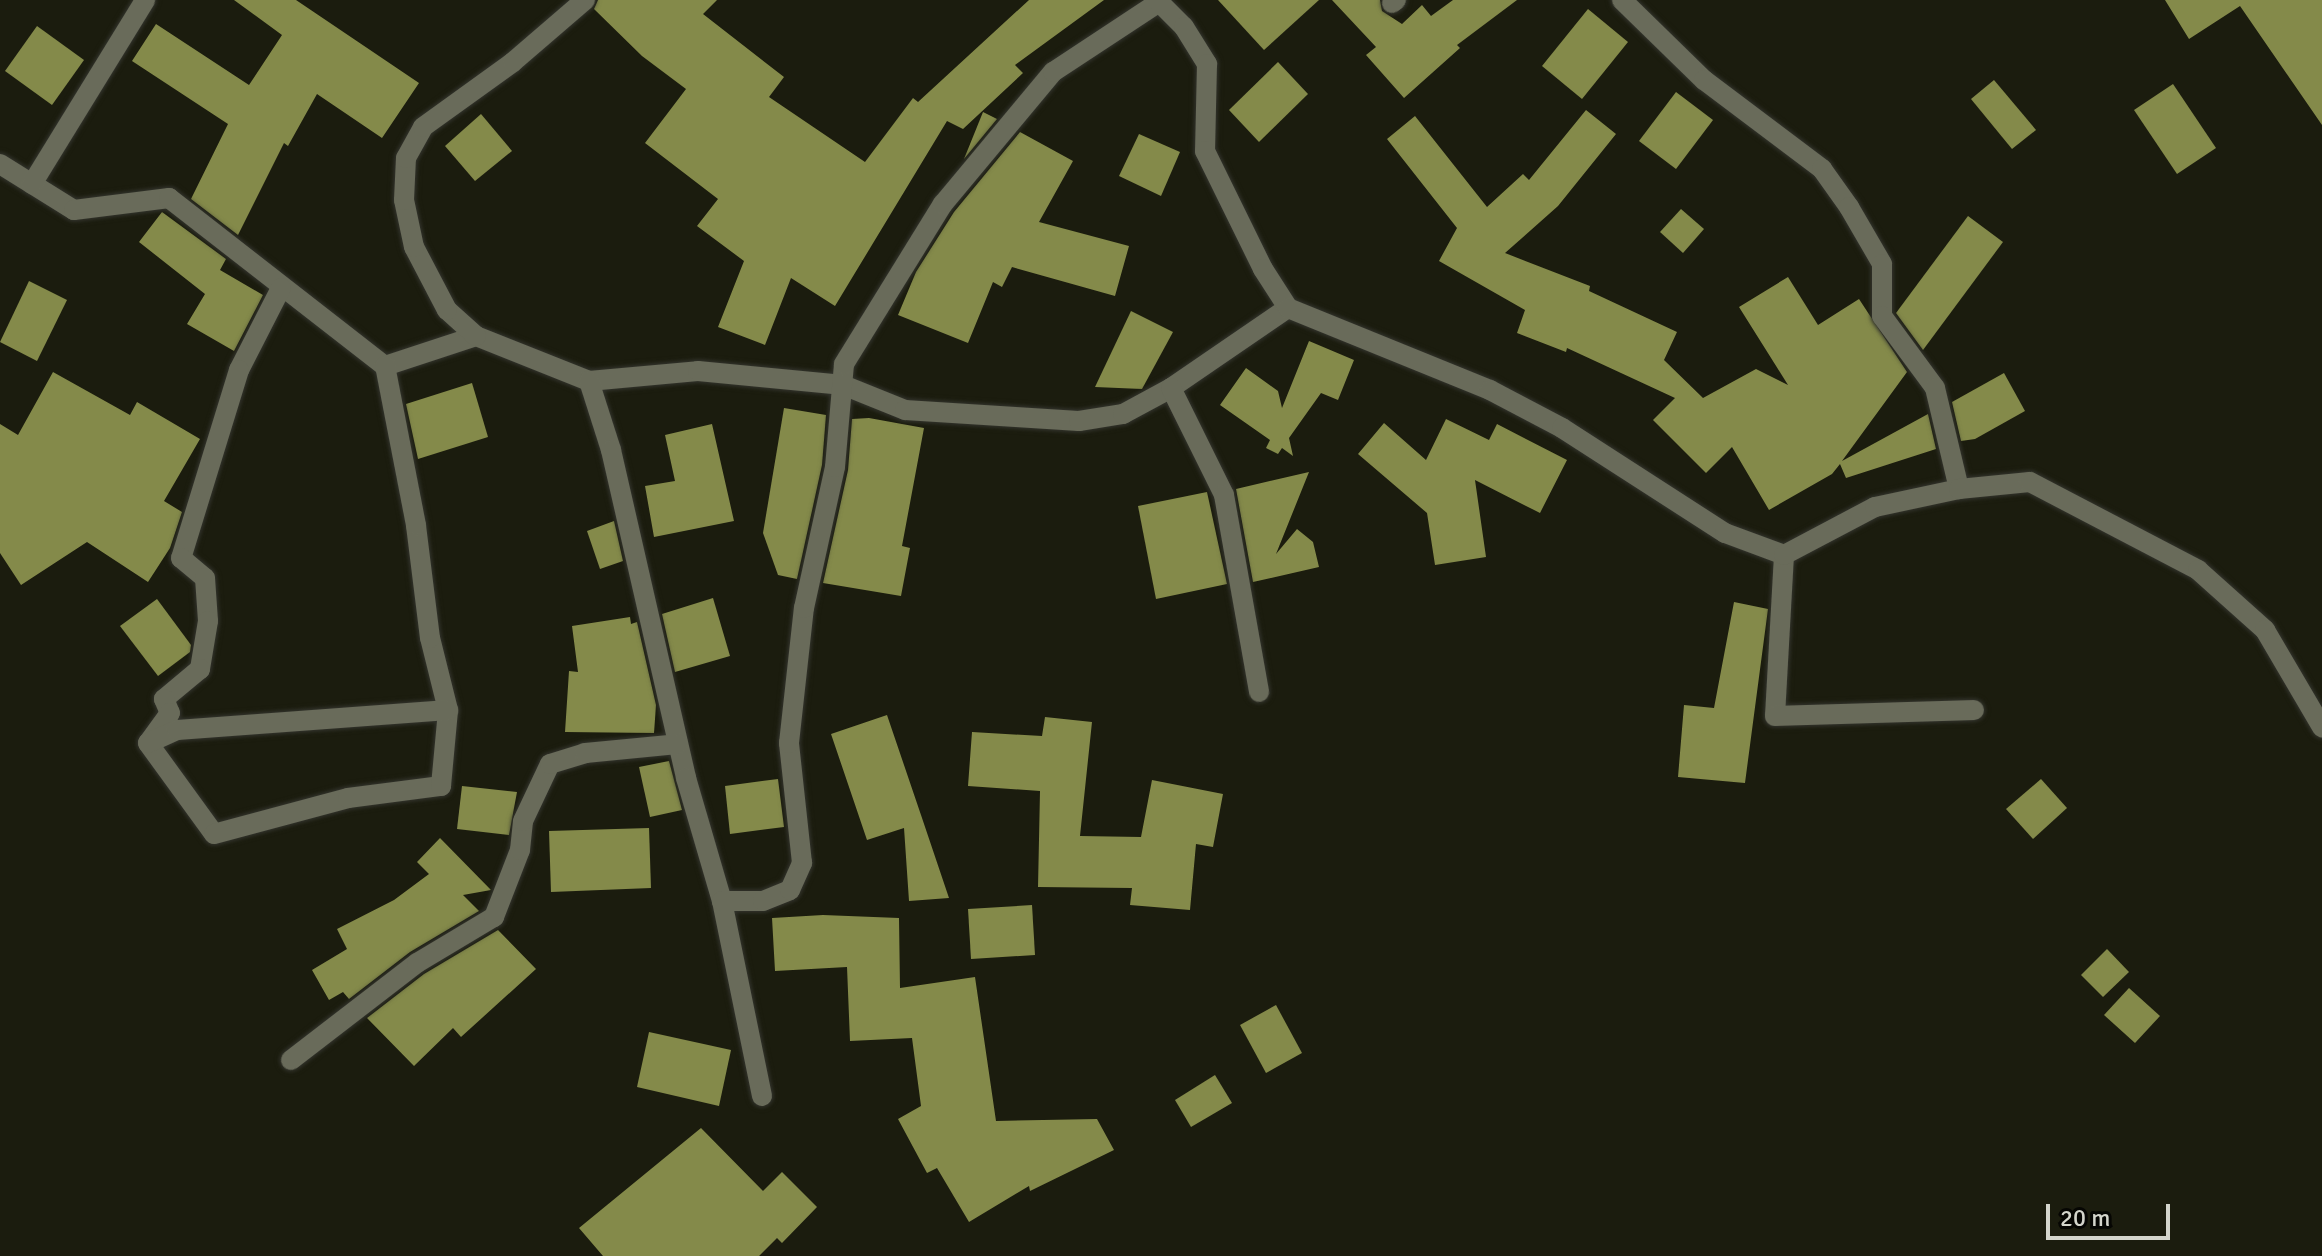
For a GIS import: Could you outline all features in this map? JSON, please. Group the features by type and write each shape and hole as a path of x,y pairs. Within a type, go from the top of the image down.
{"street":[{"path":"32,184 145,0"},
{"path":"585,0 513,62 423,127 406,158 404,200 414,247 447,310 476,336 589,381 698,371 843,385 905,410 1079,421 1123,414 1171,388 1288,308"},
{"path":"1622,0 1704,80 1822,169 1849,207 1882,264 1882,316 1935,388 1959,489"},
{"path":"722,901 763,901 790,890 802,863 789,743 804,608 835,467 844,364 865,323 984,152 1053,72 1159,1 1184,27 1207,64 1205,151 1263,269 1288,308 1490,390 1562,428 1725,533 1784,555 1875,507 1959,489 2030,482 2198,570 2265,630 2322,727"},
{"path":"0,164 74,210 169,198 385,366 416,525 430,638 448,710 441,786 348,798 214,834 148,743"},
{"path":"148,743 170,713 164,699 200,669 208,621 205,578 181,558 239,370 281,288"},
{"path":"385,366 476,336"},
{"path":"589,381 611,450 678,744 722,901 762,1096"},
{"path":"1171,388 1224,495 1259,692"},
{"path":"1784,555 1775,716 1974,710"},
{"path":"148,743 177,730 448,710"},
{"path":"291,1060 417,963 494,917 520,850 523,821 550,764 585,753 678,744"}],"building":[{"path":"234,0 296,0 419,83 382,138 317,94 288,146 284,143 238,235 191,199 228,124 132,61 156,24 249,85 282,35"},
{"path":"598,0 717,0 703,14 784,77 769,97 865,162 913,98 918,102 1029,0 1104,0 1015,65 1023,73 963,129 947,121 835,306 791,278 765,345 718,327 744,261 697,226 718,199 645,143 686,89 642,56 594,9"},
{"path":"1218,0 1319,0 1264,50"},
{"path":"1332,0 1380,0 1382,11 1402,24 1422,5 1431,16 1453,0 1517,0 1457,45 1460,48 1404,98 1366,55 1376,47"},
{"path":"2165,0 2322,0 2322,125 2240,6 2189,39"},
{"path":"1588,9 1628,42 1582,99 1542,66"},
{"path":"37,26 84,60 52,105 5,71"},
{"path":"1278,62 1308,94 1259,142 1229,110"},
{"path":"1994,80 2036,130 2012,149 1971,99"},
{"path":"2173,84 2216,148 2177,174 2134,110"},
{"path":"1676,92 1713,120 1676,169 1639,141"},
{"path":"1586,110 1616,134 1558,206 1505,253 1590,286 1589,291 1677,332 1664,360 1703,398 1756,369 1788,385 1739,307 1788,277 1818,325 1859,299 1907,372 1842,461 1928,414 1936,449 1846,478 1840,464 1832,474 1769,510 1732,447 1706,473 1653,420 1675,398 1567,348 1566,352 1517,333 1525,310 1439,261 1457,228 1387,139 1415,116 1487,207 1523,174 1529,180"},
{"path":"983,112 997,119 964,159"},
{"path":"481,114 512,151 475,181 445,146"},
{"path":"1020,132 1073,161 1039,222 1129,246 1115,296 1012,267 1002,287 993,282 968,343 898,315 916,272 954,212"},
{"path":"1139,134 1180,152 1161,196 1119,176"},
{"path":"1681,209 1704,229 1683,253 1660,232"},
{"path":"162,212 226,259 220,270 263,295 234,351 187,324 205,294 139,242"},
{"path":"1968,216 2003,242 1923,350 1896,313"},
{"path":"29,281 67,300 37,361 0,342"},
{"path":"1131,311 1173,332 1142,389 1095,387"},
{"path":"1309,341 1354,360 1338,400 1321,393 1289,438 1293,456 1282,448 1278,454 1266,448 1270,440 1220,405 1246,368 1278,391 1282,408"},
{"path":"53,372 130,415 137,402 200,439 164,501 182,512 170,548 148,582 87,542 21,585 0,553 0,424 18,435"},
{"path":"2004,373 2025,411 1975,439 1961,441 1952,402"},
{"path":"472,383 488,437 418,459 406,404"},
{"path":"784,408 826,415 822,465 797,579 778,575 763,533"},
{"path":"869,418 924,428 902,546 910,548 901,596 823,583 848,470 852,419"},
{"path":"1446,419 1489,440 1497,424 1567,460 1540,513 1475,480 1486,557 1435,565 1427,513 1358,454 1384,423 1426,460"},
{"path":"712,424 734,521 654,537 645,486 675,481 665,435"},
{"path":"1309,472 1276,554 1297,529 1313,542 1319,567 1253,582 1236,489"},
{"path":"1207,492 1227,584 1156,599 1138,506"},
{"path":"614,521 623,561 600,569 587,531"},
{"path":"713,598 730,656 675,672 662,614"},
{"path":"157,599 191,645 190,652 158,676 120,626"},
{"path":"1734,602 1768,609 1745,783 1678,777 1684,705 1714,708"},
{"path":"630,617 631,624 637,622 656,705 654,733 565,732 569,671 578,672 572,626"},
{"path":"887,715 949,898 909,901 904,828 867,840 831,734"},
{"path":"1045,717 1092,722 1080,836 1141,837 1152,780 1223,794 1213,847 1196,844 1190,910 1130,905 1132,888 1038,887 1040,791 968,786 972,732 1042,736"},
{"path":"669,761 682,810 650,817 639,767"},
{"path":"778,779 784,827 730,834 725,786"},
{"path":"2041,779 2067,808 2033,839 2006,809"},
{"path":"462,786 517,792 509,835 457,829"},
{"path":"649,828 651,888 551,892 549,831"},
{"path":"440,838 491,890 463,895 479,911 410,952 349,999 343,992 329,1000 312,970 347,949 337,929 394,900 429,874 417,862"},
{"path":"1032,905 1035,955 971,959 968,909"},
{"path":"823,915 899,918 900,988 975,977 996,1121 1097,1119 1114,1150 1030,1191 1029,1186 969,1222 937,1168 927,1173 898,1119 921,1106 912,1038 850,1041 847,967 775,971 772,918"},
{"path":"498,930 536,969 461,1037 453,1028 414,1066 367,1018 424,974"},
{"path":"2107,949 2129,972 2103,997 2081,975"},
{"path":"2129,988 2160,1016 2135,1043 2104,1015"},
{"path":"1276,1005 1302,1053 1266,1073 1240,1025"},
{"path":"649,1032 731,1050 719,1106 637,1087"},
{"path":"1215,1075 1232,1103 1191,1127 1175,1100"},
{"path":"701,1128 763,1191 782,1172 817,1207 782,1243 777,1238 759,1256 603,1256 579,1228"}]}
